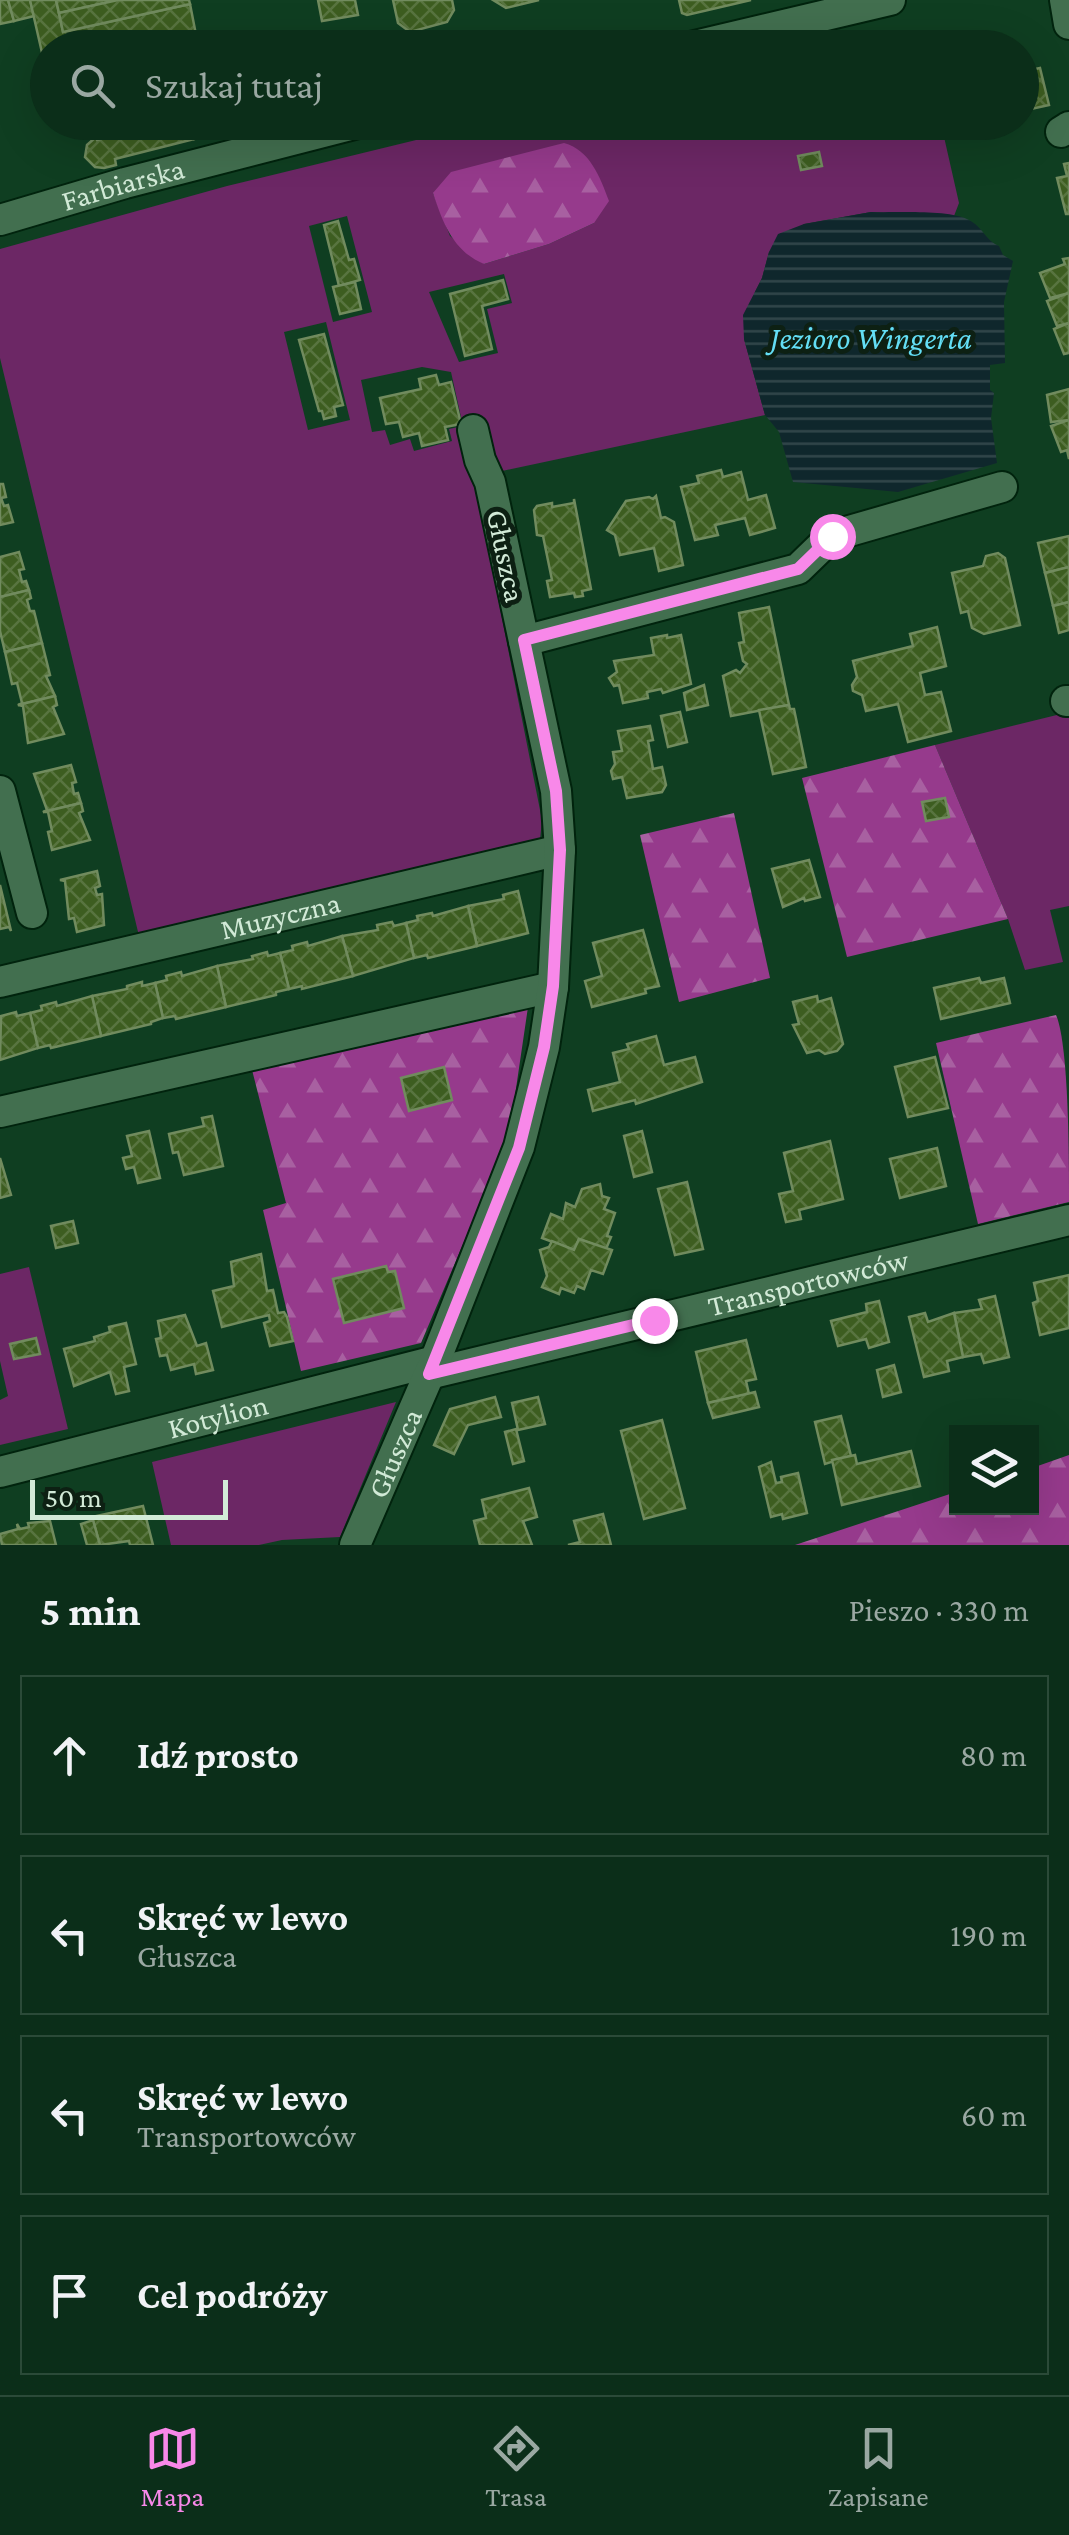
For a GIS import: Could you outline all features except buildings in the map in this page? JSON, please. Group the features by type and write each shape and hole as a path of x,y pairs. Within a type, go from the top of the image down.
{"street":[{"path":"762,30 890,0"},
{"path":"1065,0 1069,24"},
{"name":"Farbiarska","path":"0,220 292,140"},
{"name":"Głuszca","path":"355,1545 432,1368 519,1148 544,1047 553,986 560,850 556,791 490,482 473,430"},
{"path":"524,640 798,569 832,536 1002,487"},
{"path":"0,791 6,838 32,913"},
{"name":"Muzyczna","path":"0,982 560,850"},
{"path":"0,1112 553,986"},
{"name":"Transportowców","path":"432,1368 1069,1220"},
{"name":"Kotylion","path":"0,1472 432,1368"}],"shaded area":[{"path":"416,140 945,140 959,203 954,216 871,212 804,224 769,252 744,339 765,415 502,471 488,463 465,432 542,820 540,840 139,936 0,358 0,249 227,186","holes":["433,193 594,223 549,244 484,264 450,236","347,216 372,312 333,322 309,226","504,274 512,303 487,309 498,353 459,362 429,292","326,322 350,420 308,430 284,332","422,367 451,372 463,426 449,429 452,441 414,451 410,439 390,445 385,430 372,432 361,380"]},
{"path":"1069,712 1069,906 1050,910 1063,962 1025,970 1008,919 935,745"},
{"path":"29,1267 68,1429 0,1445 0,1400 8,1396 0,1361 0,1274"},
{"path":"396,1402 340,1537 259,1545 171,1545 152,1462"}],"green space":[{"path":"564,143 587,158 609,201 594,223 549,244 484,264 464,252 445,225 433,193 451,172"},
{"path":"935,745 1008,919 847,957 802,778"},
{"path":"734,813 770,978 679,1002 640,835"},
{"path":"528,1007 509,1136 421,1343 301,1371 263,1210 286,1203 251,1066"},
{"path":"1056,1015 1066,1076 1069,1202 978,1224 936,1043"},
{"path":"1069,1455 1069,1545 795,1545 949,1494 949,1515 1039,1515 1039,1466"}],"water":[{"name":"Jezioro Wingerta","path":"871,212 960,217 974,223 1013,261 1004,302 1005,363 990,365 997,463 898,492 793,482 779,432 765,415 744,339 743,315 778,234 804,224"}],"route":[{"path":"654,1320 429,1374 519,1148 544,1047 553,986 560,850 556,791 524,640 798,569 832,536"}]}
